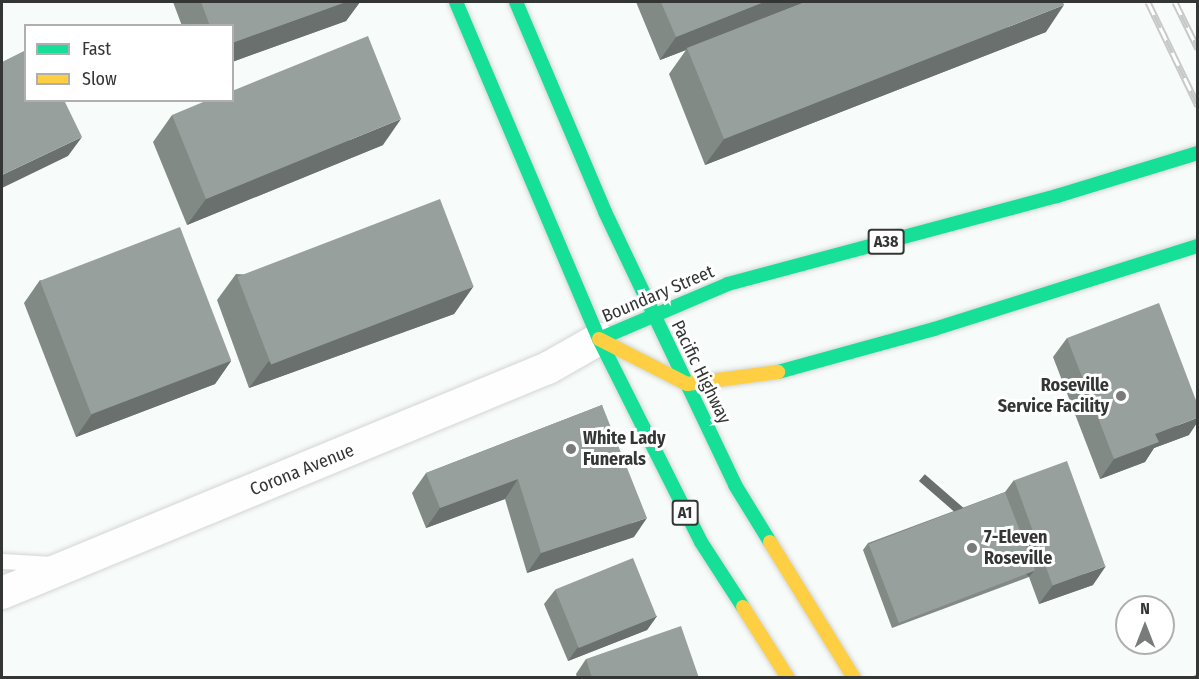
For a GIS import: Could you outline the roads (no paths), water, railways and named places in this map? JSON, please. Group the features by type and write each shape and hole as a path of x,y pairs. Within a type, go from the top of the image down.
{"highway":[{"name":"A1","path":"456,2 599,339 698,536 788,678"},
{"name":"Pacific Highway","path":"516,2 652,314 735,486 854,678"},
{"name":"Boundary Street","path":"599,339 652,314 728,285 1057,196 1197,153"},
{"path":"687,384 780,372 1197,246"},
{"name":"Boundary Street","path":"599,339 687,384"}],"street":[{"name":"Corona Avenue","path":"2,593 548,368 599,339"}],"lane":[{"path":"2,561 72,566"}],"railway":[{"path":"1148,2 1198,106"},
{"path":"1175,2 1198,49"}],"place":[{"name":"Roseville Service Facility","path":"1121,396"},
{"name":"White Lady Funerals","path":"571,449"},
{"name":"7-Eleven Roseville","path":"972,548"}]}
